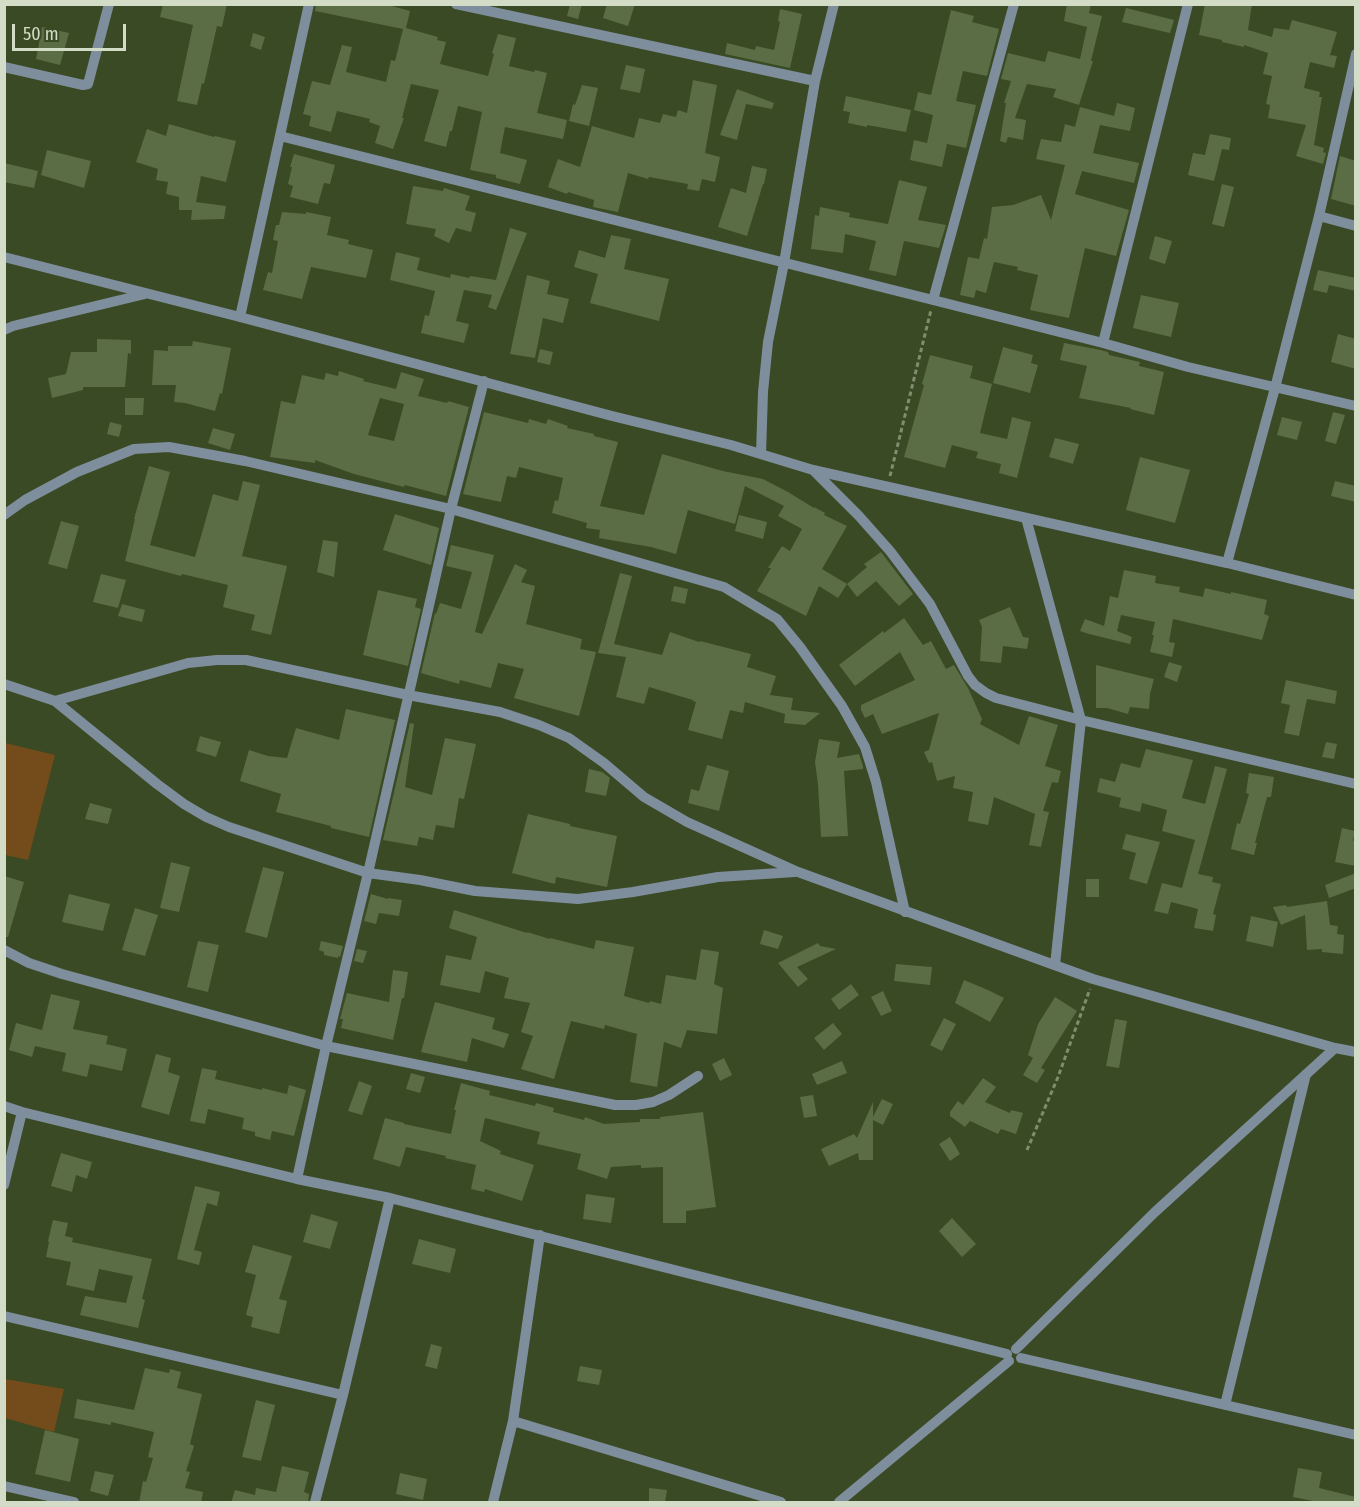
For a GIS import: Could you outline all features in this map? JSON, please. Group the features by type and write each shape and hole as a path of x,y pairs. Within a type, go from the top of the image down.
{"street":[{"path":"4,67 83,85 88,84 109,4"},
{"path":"240,317 309,4"},
{"path":"456,4 490,8 815,81"},
{"path":"762,454 763,392 768,342 815,81 834,4"},
{"path":"933,300 1014,4"},
{"path":"1103,343 1188,4"},
{"path":"1227,563 1319,216 1355,56"},
{"path":"280,136 1103,343 1188,367 1356,406"},
{"path":"1319,216 1356,226"},
{"path":"4,257 730,445 813,470 1227,563 1356,595"},
{"path":"4,330 148,294"},
{"path":"297,1179 451,509 484,381"},
{"path":"4,515 25,500 77,472 134,449 169,447 245,461 451,509 724,587 777,619 842,706 865,747 876,782 905,912"},
{"path":"813,470 890,551 930,604 968,676 975,685 996,698 1356,784"},
{"path":"1026,518 1081,720 1055,965"},
{"path":"55,700 188,663 246,660 500,712 569,738 604,763 644,797 687,822 798,872 1093,979 1356,1052"},
{"path":"4,684 55,700 157,784 199,813 229,827 368,873 475,891 578,898 633,892 718,877 798,872"},
{"path":"4,950 29,963 62,974 326,1046 615,1106 653,1101 669,1095 698,1076"},
{"path":"846,1500 1013,1355 1155,1212 1335,1048"},
{"path":"1225,1405 1306,1074"},
{"path":"4,1106 297,1179 390,1198 540,1235 1013,1355 1356,1435"},
{"path":"4,1185 22,1112"},
{"path":"315,1503 390,1198"},
{"path":"493,1503 513,1421 540,1235"},
{"path":"4,1316 343,1395"},
{"path":"513,1421 781,1503"},
{"path":"4,1486 74,1503"}],"path":[{"path":"887,487 933,300"},
{"path":"1027,1150 1058,1077 1093,979"}],"shaded area":[{"path":"5,743 55,755 28,860 5,855"},
{"path":"5,1379 64,1389 54,1432 5,1418"}],"building":[{"path":"163,4 227,4 222,27 217,26 197,105 177,101 193,25 160,17"},
{"path":"316,4 385,4 410,11 406,28 438,37 437,40 446,42 440,64 488,76 498,34 516,38 509,66 547,73 537,113 567,120 563,139 505,127 500,153 527,160 520,184 496,178 496,175 470,170 482,112 458,106 446,147 424,141 439,90 411,84 402,118 404,118 393,149 375,143 380,126 369,122 370,119 337,111 331,132 309,126 311,116 303,114 312,81 330,85 342,45 352,47 346,72 386,82 391,60 395,61 403,29 315,11"},
{"path":"570,4 582,4 578,19 567,16"},
{"path":"607,4 635,4 628,26 603,18"},
{"path":"1067,4 1091,4 1089,13 1102,16 1091,61 1093,61 1079,105 1053,97 1056,89 1027,84 1015,118 1026,120 1023,140 1008,137 1006,143 1000,141 1006,103 1004,103 1011,81 1001,79 1008,53 1045,62 1048,51 1080,59 1087,27 1064,21"},
{"path":"1205,4 1252,4 1248,30 1272,37 1274,28 1289,30 1292,20 1337,32 1330,55 1337,56 1334,68 1310,62 1304,88 1320,92 1319,97 1322,97 1314,145 1324,148 1323,152 1326,153 1323,164 1296,156 1306,125 1268,118 1270,105 1266,104 1272,76 1263,74 1268,53 1199,35"},
{"path":"1126,8 1174,20 1170,33 1122,22"},
{"path":"780,9 802,14 790,68 725,54 727,43 755,50 756,46 774,50 780,22 778,21"},
{"path":"951,10 974,16 972,22 999,29 987,76 963,71 956,101 976,105 966,148 947,144 942,167 910,160 914,140 927,143 933,115 914,110 918,92 931,95"},
{"path":"42,27 69,33 60,65 36,59"},
{"path":"253,33 265,37 261,50 250,46"},
{"path":"626,65 645,69 640,93 620,89"},
{"path":"693,80 717,85 705,153 720,157 715,182 702,179 699,191 687,189 688,184 649,177 648,179 628,173 618,212 593,207 594,200 548,187 558,159 580,167 592,126 634,138 639,118 660,123 663,114 676,117 678,110 687,113"},
{"path":"582,85 598,88 589,126 569,121 573,104 575,105"},
{"path":"737,89 774,103 772,109 746,104 737,140 720,135"},
{"path":"846,96 911,110 906,132 848,123 850,112 843,111"},
{"path":"1117,103 1135,108 1130,131 1100,125 1093,153 1139,163 1134,183 1082,171 1075,194 1129,210 1116,256 1085,248 1069,318 1030,310 1038,275 1017,270 1018,267 994,262 986,293 976,290 974,298 960,295 968,257 979,259 984,238 987,239 992,207 1013,205 1041,195 1051,220 1065,165 1036,159 1041,139 1061,142 1065,124 1075,127 1080,107 1114,116"},
{"path":"169,124 236,141 226,182 201,176 196,202 226,206 224,219 191,220 192,210 179,210 179,197 166,194 168,182 156,180 158,169 136,162 147,129 166,136"},
{"path":"1210,134 1231,138 1229,150 1222,149 1214,181 1188,175 1193,153 1205,155"},
{"path":"47,150 91,161 84,188 41,175"},
{"path":"294,154 335,165 330,184 324,183 318,204 290,197 293,186 288,184"},
{"path":"1340,156 1356,161 1356,206 1331,199"},
{"path":"4,163 38,171 34,188 4,182"},
{"path":"752,166 767,169 747,236 718,227 731,188 746,193"},
{"path":"899,180 927,187 918,220 946,225 939,248 904,241 896,276 869,270 876,241 845,234 843,253 811,249 815,215 819,216 820,207 850,213 849,217 888,224"},
{"path":"1222,184 1234,187 1224,227 1212,224"},
{"path":"413,186 443,191 444,188 470,196 465,210 476,213 471,232 456,228 449,243 434,236 436,229 406,224"},
{"path":"282,212 306,214 306,212 331,217 327,235 349,240 348,244 373,250 366,278 311,267 302,299 263,290 268,272 272,273 278,241 273,240"},
{"path":"510,228 527,233 496,310 488,307 492,295 464,290 456,321 469,324 464,343 421,333 425,315 429,316 435,291 390,280 396,252 420,258 417,270 450,278 451,274 496,280"},
{"path":"611,235 631,239 624,269 669,279 659,321 590,303 598,274 574,267 579,250 605,258"},
{"path":"1155,236 1172,241 1165,264 1149,259"},
{"path":"1318,270 1356,278 1356,291 1329,285 1327,293 1313,290"},
{"path":"527,275 550,281 547,294 569,299 563,323 543,318 535,358 510,354"},
{"path":"1141,295 1179,303 1171,337 1133,328"},
{"path":"1338,334 1356,339 1356,369 1331,362"},
{"path":"97,339 131,340 125,387 83,387 83,390 52,398 48,378 66,374 71,352 97,352"},
{"path":"193,341 231,348 222,394 220,393 215,411 174,402 176,385 152,385 154,350 168,351 168,346 192,346"},
{"path":"1064,343 1108,352 1109,355 1140,362 1139,366 1164,372 1154,415 1079,398 1087,366 1060,360"},
{"path":"1003,347 1033,355 1031,363 1038,365 1030,393 993,383"},
{"path":"540,349 553,352 550,365 537,362"},
{"path":"930,355 973,366 970,378 992,384 980,433 1007,439 1012,417 1031,422 1017,478 999,473 1001,464 976,458 978,452 952,445 945,468 904,457"},
{"path":"339,371 364,379 363,381 396,389 401,372 424,379 418,396 469,407 446,496 354,474 315,460 315,463 270,457 281,401 295,404 302,375 324,380 326,373 338,376","holes":["380,398 404,404 394,441 368,435"]},
{"path":"125,398 144,398 143,415 125,415"},
{"path":"484,412 528,423 529,419 546,424 548,419 568,426 567,428 618,442 600,506 644,515 662,454 723,471 763,479 847,526 822,569 847,584 838,598 819,586 806,616 757,591 782,546 790,551 802,529 778,516 784,506 745,486 735,524 688,510 676,554 599,538 600,530 586,528 587,523 552,513 555,500 558,501 563,478 519,467 516,478 507,476 501,502 463,494"},
{"path":"1333,412 1345,415 1336,444 1325,441"},
{"path":"1282,417 1302,422 1297,440 1277,435"},
{"path":"110,422 122,425 119,437 107,434"},
{"path":"213,428 235,434 230,450 208,443"},
{"path":"1055,438 1079,444 1073,464 1049,457"},
{"path":"1140,457 1190,470 1175,523 1126,510"},
{"path":"149,466 170,472 150,545 195,557 213,494 238,501 243,481 260,485 242,556 287,566 271,635 251,630 255,615 223,607 228,585 182,574 181,576 125,561"},
{"path":"1335,481 1356,486 1356,502 1331,496"},
{"path":"395,514 439,528 431,565 383,550"},
{"path":"739,515 767,522 763,539 735,531"},
{"path":"61,521 79,526 67,569 48,564"},
{"path":"323,540 338,542 334,577 317,572"},
{"path":"451,545 494,555 475,632 482,634 515,564 527,570 521,582 535,586 526,624 582,639 580,649 596,652 579,716 514,698 524,669 498,663 491,688 460,680 459,684 421,673 435,613 440,603 461,609 472,572 446,566"},
{"path":"881,552 913,594 899,606 876,581 857,597 847,584 867,567 864,564"},
{"path":"1124,570 1156,576 1155,583 1180,587 1179,592 1203,597 1205,588 1267,600 1264,614 1269,616 1262,640 1173,619 1169,642 1175,643 1172,657 1150,652 1155,622 1121,615 1117,631 1132,637 1130,644 1080,631 1085,619 1104,626 1110,596 1118,598"},
{"path":"620,573 632,576 614,644 662,655 670,632 699,642 751,654 747,667 776,676 770,695 793,698 791,710 820,713 805,725 784,723 785,714 745,702 743,713 730,710 722,739 688,730 696,702 693,700 649,687 644,704 616,697 626,657 598,653"},
{"path":"101,574 126,580 118,608 93,602"},
{"path":"674,586 688,589 685,604 671,601"},
{"path":"378,590 417,599 415,607 421,609 408,666 363,655"},
{"path":"122,604 145,610 142,622 118,616"},
{"path":"1010,607 1023,637 1029,638 1027,649 1003,646 1001,663 980,661 982,627 979,620"},
{"path":"904,618 923,645 931,641 946,669 954,665 968,688 982,719 980,724 1019,745 1029,716 1058,725 1045,766 1061,771 1058,783 1052,782 1043,811 1049,812 1041,847 1029,845 1035,814 994,797 988,825 968,821 973,792 953,788 955,776 937,781 932,762 929,763 924,752 929,750 939,713 882,734 873,714 865,718 861,705 915,680 900,652 855,686 839,665"},
{"path":"1169,662 1182,666 1177,682 1164,677"},
{"path":"1096,665 1154,679 1149,709 1130,707 1128,714 1107,708 1096,708"},
{"path":"1286,680 1337,691 1335,704 1307,699 1299,736 1284,733 1290,705 1281,703"},
{"path":"346,709 395,720 369,837 276,812 281,794 240,781 249,750 268,756 287,758 296,728 339,740"},
{"path":"410,723 414,724 405,787 432,795 445,738 476,744 464,799 459,798 454,828 436,825 433,840 419,837 417,846 383,840"},
{"path":"200,736 221,742 216,757 196,751"},
{"path":"819,739 840,742 837,758 859,754 863,766 863,769 844,771 848,836 821,837 815,762"},
{"path":"1326,742 1337,744 1334,759 1322,757"},
{"path":"1146,749 1193,760 1182,798 1205,804 1215,766 1227,769 1198,874 1213,877 1212,882 1221,884 1213,914 1216,915 1213,931 1194,928 1198,909 1171,902 1168,914 1154,911 1162,883 1182,888 1195,840 1162,831 1167,810 1142,803 1140,812 1119,807 1121,798 1097,792 1100,778 1115,782 1121,763 1140,768"},
{"path":"707,765 729,771 719,811 688,803 691,789 699,791"},
{"path":"589,769 602,772 610,778 606,796 585,792"},
{"path":"1249,773 1274,777 1271,797 1267,797 1254,855 1231,849 1237,823 1240,824 1249,794 1246,793"},
{"path":"90,803 112,809 108,824 85,819"},
{"path":"528,814 617,836 607,887 556,877 555,884 512,873"},
{"path":"1342,828 1355,831 1353,841 1356,841 1356,866 1335,862"},
{"path":"1126,834 1160,842 1147,884 1129,879 1136,853 1122,849"},
{"path":"171,862 190,867 179,912 160,908"},
{"path":"263,867 284,872 267,938 245,932"},
{"path":"1356,873 1356,888 1329,898 1325,885"},
{"path":"4,876 24,882 8,937 4,937"},
{"path":"1086,879 1099,879 1099,897 1086,897"},
{"path":"69,894 110,904 103,931 62,922"},
{"path":"371,894 402,900 399,916 379,913 376,924 364,921"},
{"path":"1327,901 1330,925 1338,926 1337,934 1344,935 1343,954 1322,952 1322,949 1307,950 1305,915 1281,925 1273,907"},
{"path":"135,908 158,915 145,956 122,950"},
{"path":"454,910 527,933 594,949 596,940 634,947 624,996 649,1003 650,1001 661,1004 666,975 696,980 701,949 719,952 714,984 723,988 717,1034 687,1030 681,1048 664,1042 657,1087 630,1082 637,1034 605,1025 604,1029 571,1021 554,1079 521,1069 533,1036 521,1032 530,1003 504,998 509,978 485,971 480,993 440,985 446,955 471,960 477,937 449,928"},
{"path":"1251,916 1278,922 1273,947 1246,941"},
{"path":"764,930 783,936 778,949 760,944"},
{"path":"198,941 219,945 208,992 187,987"},
{"path":"321,941 343,946 340,957 324,955 324,952 319,950"},
{"path":"818,943 820,946 836,949 797,967 808,979 798,987 778,963"},
{"path":"357,949 367,951 363,963 354,961"},
{"path":"896,964 932,967 930,985 894,981"},
{"path":"393,970 408,972 393,1040 341,1028 343,1019 340,1019 347,993 389,1002"},
{"path":"964,980 1004,998 990,1022 955,1003"},
{"path":"851,984 859,995 839,1010 831,999"},
{"path":"883,991 892,1011 881,1016 871,997"},
{"path":"51,994 80,1001 73,1029 108,1036 106,1044 127,1049 122,1071 90,1064 87,1077 62,1071 66,1053 35,1046 32,1057 9,1050 16,1023 42,1030"},
{"path":"1055,997 1077,1011 1041,1068 1045,1070 1037,1083 1023,1075 1033,1058 1028,1055 1038,1024"},
{"path":"435,1002 495,1018 492,1029 509,1034 504,1048 472,1038 467,1062 421,1052"},
{"path":"944,1018 956,1024 942,1051 930,1045"},
{"path":"1115,1019 1127,1021 1119,1068 1106,1066"},
{"path":"833,1023 842,1034 824,1050 814,1038"},
{"path":"156,1054 171,1058 168,1072 180,1076 169,1115 141,1107"},
{"path":"724,1058 732,1075 720,1081 712,1064"},
{"path":"842,1061 847,1073 817,1085 812,1074"},
{"path":"202,1068 217,1071 215,1079 262,1090 262,1088 287,1094 289,1085 306,1090 294,1136 272,1131 270,1140 255,1136 255,1132 242,1129 244,1118 208,1109 205,1124 190,1121"},
{"path":"411,1073 425,1077 420,1093 406,1089"},
{"path":"983,1078 996,1087 985,1102 1010,1113 1011,1110 1023,1113 1016,1134 1001,1129 998,1134 970,1121 965,1127 950,1116 950,1112 958,1101 963,1105"},
{"path":"359,1081 372,1086 362,1115 348,1111"},
{"path":"461,1083 490,1091 489,1095 535,1106 536,1103 554,1108 553,1112 584,1120 585,1117 604,1124 640,1122 640,1119 660,1119 660,1117 703,1112 716,1207 686,1211 686,1223 663,1223 663,1167 641,1168 641,1165 611,1167 607,1179 577,1169 581,1154 537,1144 540,1132 485,1118 480,1141 501,1151 500,1154 534,1165 522,1201 485,1189 484,1192 471,1189 476,1165 445,1158 446,1156 406,1147 400,1167 373,1159 385,1118 451,1134"},
{"path":"813,1095 817,1116 804,1118 800,1097"},
{"path":"882,1099 893,1104 883,1125 873,1120 873,1160 859,1160 858,1153 829,1166 821,1149 854,1134 857,1138 873,1102 873,1117"},
{"path":"950,1137 960,1154 950,1161 939,1144"},
{"path":"61,1153 92,1162 87,1179 76,1175 72,1192 51,1186"},
{"path":"195,1186 220,1192 217,1206 207,1203 194,1250 202,1252 199,1265 177,1259"},
{"path":"586,1194 615,1198 611,1223 583,1219"},
{"path":"311,1214 338,1222 330,1249 303,1242"},
{"path":"952,1218 976,1244 962,1257 939,1231"},
{"path":"53,1220 68,1223 65,1236 73,1238 72,1242 152,1259 142,1299 145,1300 138,1328 80,1315 85,1296 126,1303 133,1276 99,1269 94,1291 66,1285 71,1262 46,1257"},
{"path":"419,1239 456,1249 450,1273 412,1264"},
{"path":"253,1245 292,1256 279,1299 287,1301 279,1334 251,1327 253,1317 246,1315 256,1275 245,1272"},
{"path":"431,1344 442,1347 437,1369 425,1366"},
{"path":"580,1366 602,1370 599,1385 577,1381"},
{"path":"145,1368 169,1373 170,1369 181,1372 177,1388 202,1394 190,1444 194,1446 186,1471 190,1472 185,1488 203,1492 201,1503 139,1503 143,1481 146,1482 153,1458 148,1457 154,1432 111,1422 111,1425 74,1418 77,1399 134,1410"},
{"path":"256,1400 275,1405 261,1461 242,1457"},
{"path":"45,1430 79,1439 70,1482 35,1474"},
{"path":"282,1466 309,1472 304,1492 309,1494 308,1503 231,1503 235,1490 255,1495 256,1488 276,1492"},
{"path":"1298,1468 1322,1472 1319,1488 1356,1497 1356,1503 1323,1503 1293,1497"},
{"path":"95,1471 114,1475 108,1496 90,1491"},
{"path":"400,1473 427,1479 423,1500 396,1494"},
{"path":"649,1488 667,1490 665,1503 649,1503"}]}
